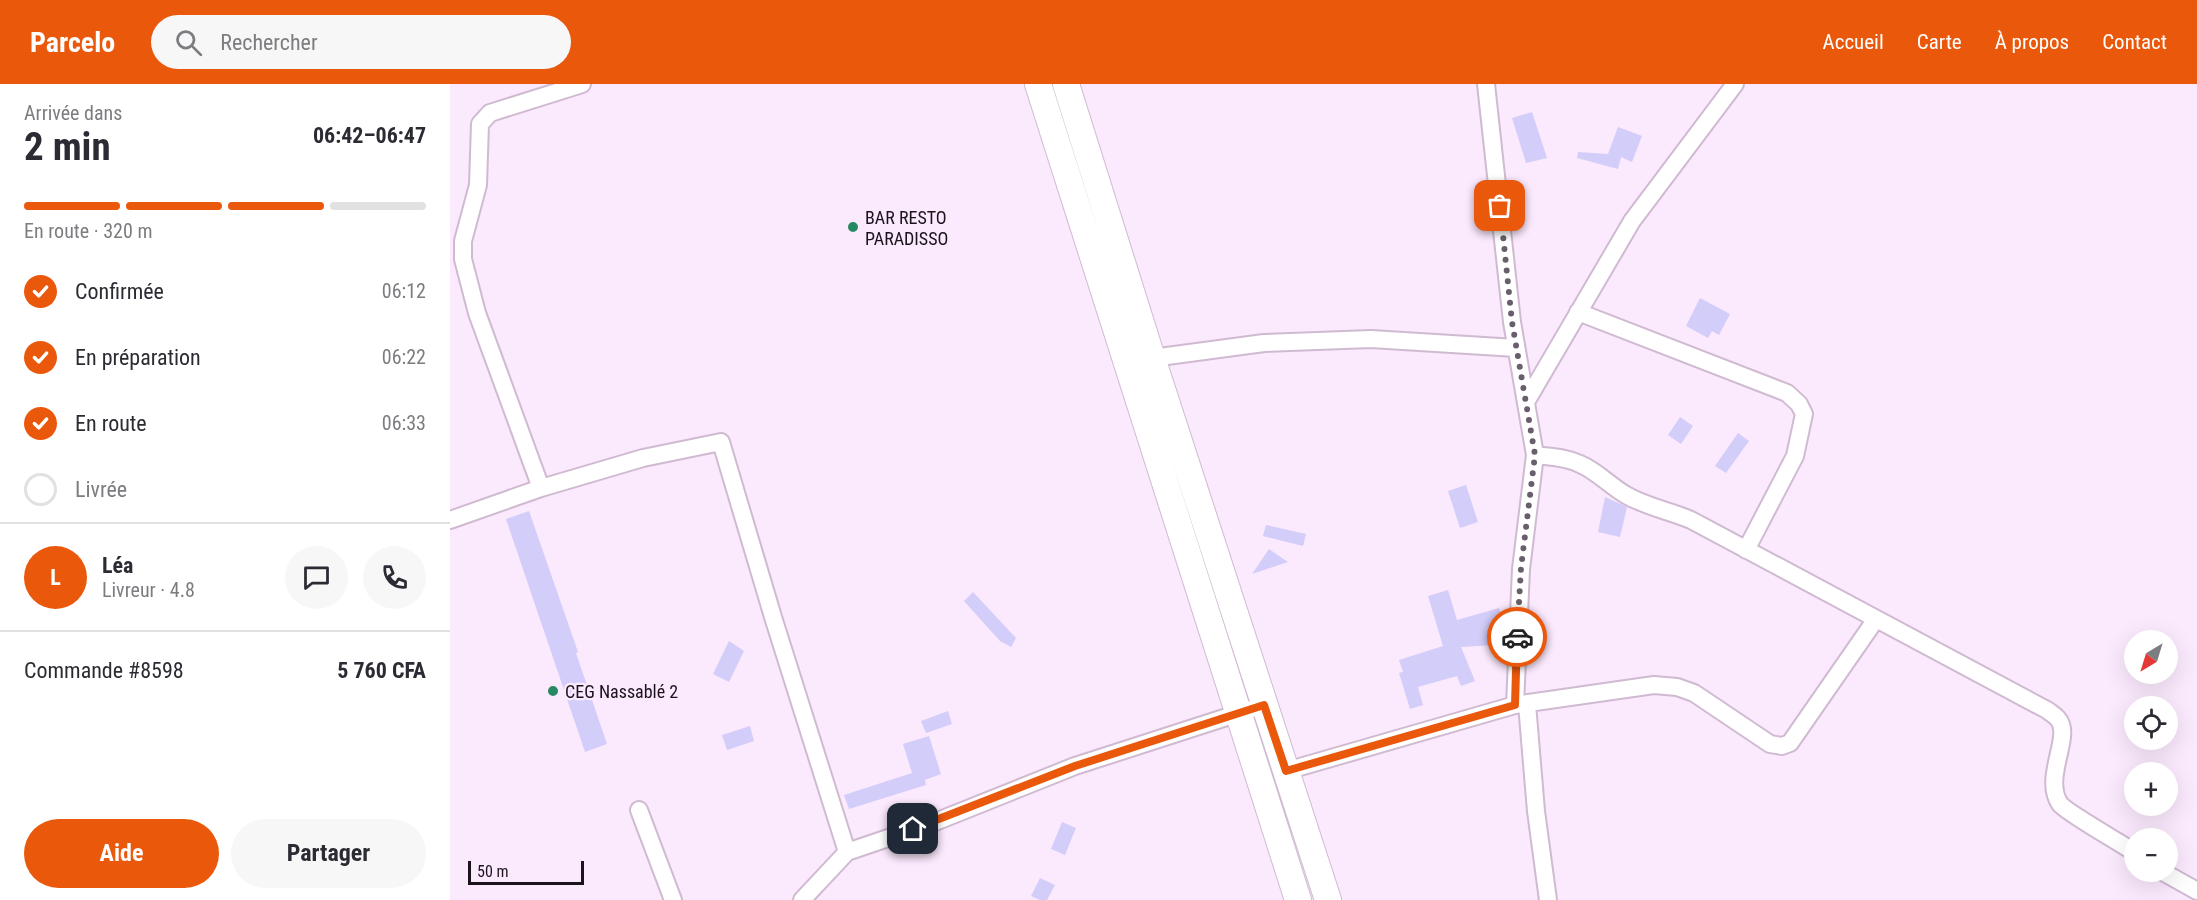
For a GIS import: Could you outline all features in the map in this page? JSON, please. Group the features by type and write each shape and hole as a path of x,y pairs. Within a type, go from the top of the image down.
{"highway":[{"path":"1038,84 1298,900"},
{"path":"1066,84 1152,358 1328,900"}],"street":[{"path":"541,488 477,313 464,259 463,241 478,185 479,132 484,117 490,113 582,84"},
{"path":"1486,84 1516,348 1535,455 1521,568 1521,705 1548,900"},
{"path":"1526,402 1632,221 1735,84"},
{"path":"1578,312 1787,393 1800,404 1804,414 1796,456 1746,550"},
{"path":"1152,358 1264,343 1371,339 1516,348"},
{"path":"450,520 541,488 644,458 721,442 772,617 847,852"},
{"path":"1535,455 1580,463 1625,495 1691,520 2047,710 2060,720 2063,734 2055,765 2054,790 2061,806 2124,846"},
{"path":"1286,771 1521,705 1654,685 1677,687 1694,693 1770,744 1782,746 1790,743 1876,619"},
{"path":"802,900 847,852 935,822 1075,766 1264,705"},
{"path":"639,810 673,900"},
{"path":"2178,880 2197,891"}],"building":[{"path":"1532,112 1547,158 1526,163 1512,118"},
{"path":"1618,127 1642,136 1632,162 1621,157 1618,169 1577,158 1578,152 1608,154"},
{"path":"1700,298 1730,314 1719,335 1712,331 1708,338 1686,326"},
{"path":"1680,417 1693,426 1681,444 1668,435"},
{"path":"1738,433 1749,441 1726,473 1715,466"},
{"path":"1466,485 1478,522 1460,528 1448,491"},
{"path":"1605,497 1627,507 1620,537 1598,532"},
{"path":"529,511 607,744 585,752 506,519"},
{"path":"1266,525 1306,534 1303,546 1263,536"},
{"path":"1269,549 1288,562 1252,574"},
{"path":"1448,590 1457,620 1499,608 1504,625 1493,628 1494,645 1461,647 1475,681 1461,686 1457,676 1418,687 1423,705 1410,709 1399,673 1403,672 1399,660 1443,646 1428,596"},
{"path":"973,592 1016,638 1011,647 1000,641 964,601"},
{"path":"729,641 744,651 729,682 713,674"},
{"path":"948,711 952,724 926,733 921,721"},
{"path":"750,726 754,741 727,750 722,735"},
{"path":"929,736 941,774 925,780 926,785 849,809 844,795 912,773 903,744"},
{"path":"1062,822 1076,828 1065,855 1051,849"},
{"path":"1040,878 1055,885 1047,900 1031,896"}],"way so far":[{"path":"1500,206 1512,322 1535,455 1521,568 1517,637"}],"place":[{"name":"BAR RESTO PARADISSO","path":"853,227"},
{"name":"CEG Nassablé 2","path":"553,691"}],"route":[{"path":"913,829 1075,766 1264,705 1286,771 1515,705 1517,637"}]}
